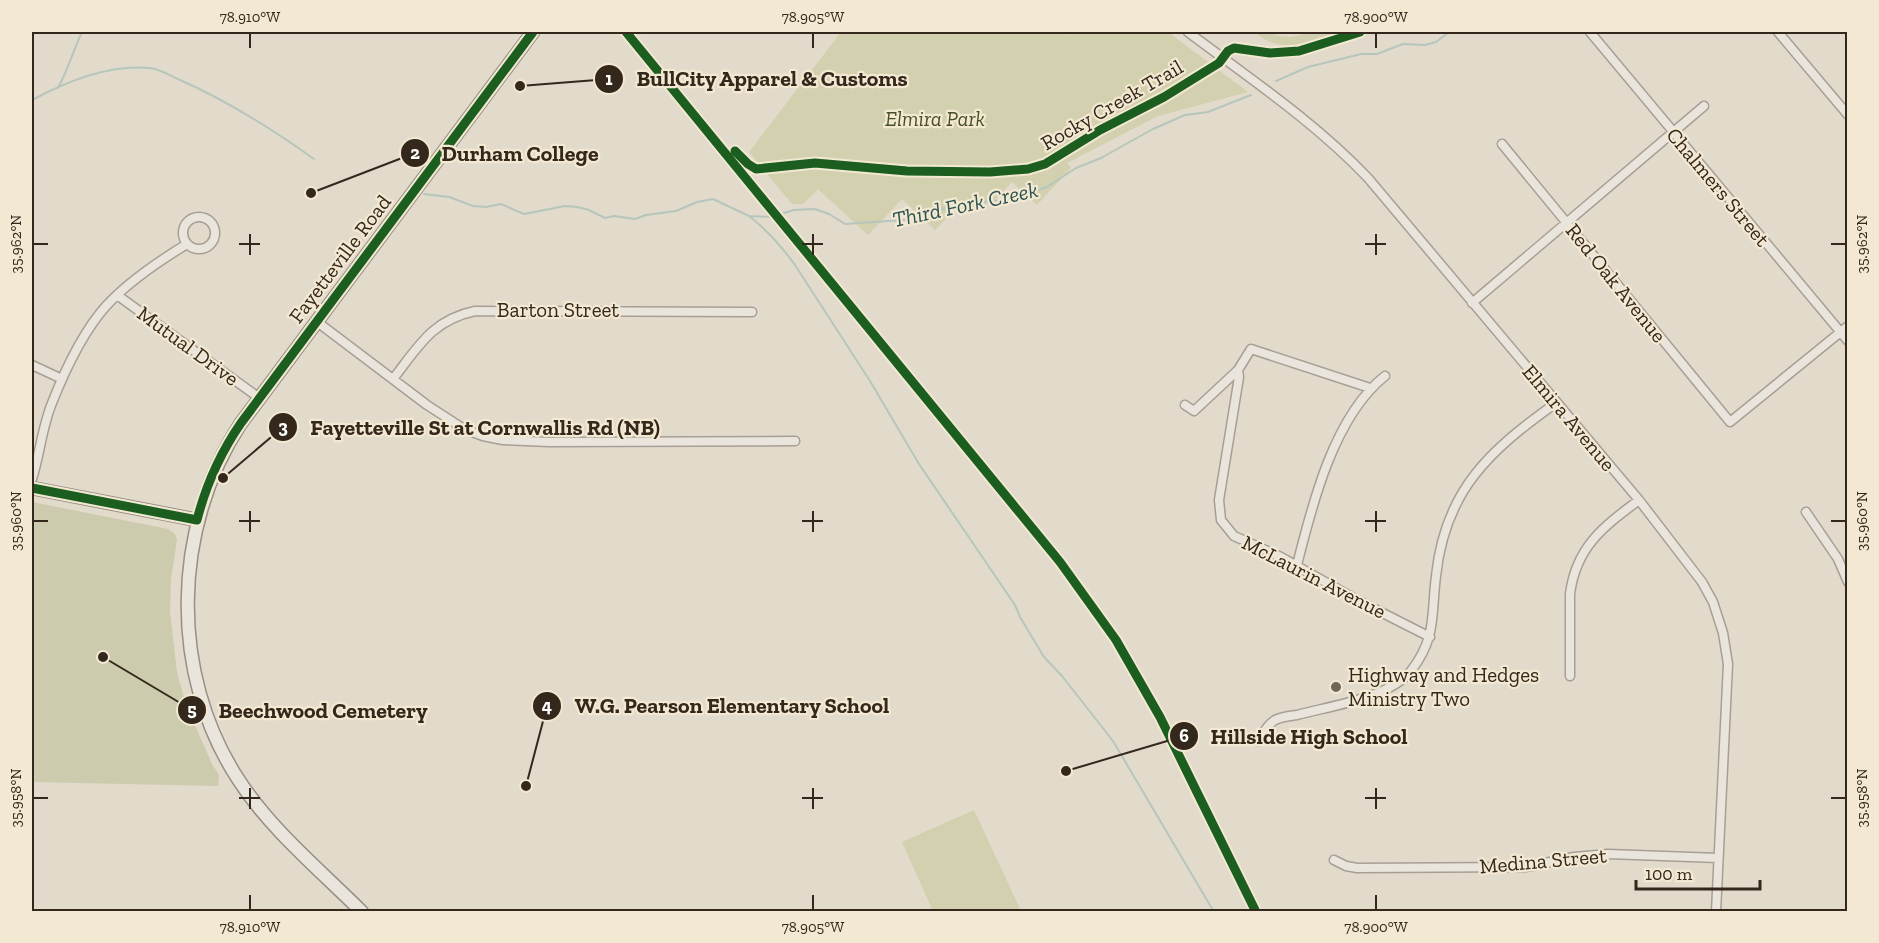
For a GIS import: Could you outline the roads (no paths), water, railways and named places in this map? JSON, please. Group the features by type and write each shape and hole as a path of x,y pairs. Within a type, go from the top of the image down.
{"main road":[{"name":"Fayetteville Road","path":"362,911 268,819 254,802 223,755 207,720 197,690 187,616 190,558 197,520 202,501 219,460 231,437 258,397 533,32"},
{"path":"32,488 197,520"}],"street":[{"name":"Elmira Avenue","path":"1188,32 1282,102 1351,162 1383,196 1639,500 1702,582 1713,602 1727,654 1716,912"},
{"name":"Chalmers Street","path":"1590,32 1848,341"},
{"path":"1778,32 1848,115"},
{"path":"1472,303 1704,106"},
{"name":"Red Oak Avenue","path":"1502,144 1730,422 1840,332"},
{"path":"196,217 204,217 212,222 216,230 215,238 210,246 203,250 194,249 187,244 183,237 183,228 188,221 196,217"},
{"path":"32,479 46,420 62,380 91,326 117,295 187,244"},
{"name":"Mutual Drive","path":"117,295 258,397"},
{"name":"Barton Street","path":"393,380 424,337 433,329 450,318 475,311 752,312"},
{"path":"316,321 427,405 464,429 502,440 549,442 795,441"},
{"path":"1840,332 1848,326"},
{"path":"1185,405 1194,411 1238,370 1251,349 1370,388"},
{"path":"32,365 62,380"},
{"name":"McLaurin Avenue","path":"1238,370 1239,377 1220,492 1219,514 1224,525 1234,536 1297,565 1359,601 1430,637"},
{"path":"1297,565 1307,523 1341,433 1370,388 1385,376"},
{"path":"1258,741 1274,720 1364,697 1399,682 1407,675 1422,654 1430,637 1439,548 1462,492 1472,476 1508,439 1556,403"},
{"path":"1569,676 1570,594 1574,571 1580,557 1599,532 1639,500"},
{"path":"1806,512 1838,559 1848,582"},
{"name":"Medina Street","path":"1334,860 1357,868 1490,868 1526,867 1592,855 1718,858"}],"waterway":[{"path":"58,88 82,32"},
{"name":"Third Fork Creek","path":"1276,81 1308,67 1361,54 1377,54 1403,44 1425,45 1436,42 1449,32"},
{"name":"Third Fork Creek","path":"32,100 88,76 135,67 154,69 232,106 314,159"},
{"name":"Third Fork Creek","path":"424,194 449,197 473,206 486,207 501,204 524,214 565,206 589,210 605,218 614,216 635,219 646,215 676,211 697,202 713,199 749,216 771,217 794,210 815,209 845,224 918,219 955,204 1005,200 1047,187 1076,168 1101,158 1153,129 1185,115 1208,112 1251,95"},
{"path":"749,216 774,239 795,265 870,381 919,464 1015,605 1044,657 1062,676 1113,741 1214,912"}],"place":[{"name":"BullCity Apparel & Customs","path":"520,86"},
{"name":"Durham College","path":"311,193"},
{"name":"Fayetteville St at Cornwallis Rd (NB)","path":"223,478"},
{"name":"Beechwood Cemetery","path":"103,657"},
{"name":"Highway and Hedges Ministry Two","path":"1336,687"},
{"name":"Hillside High School","path":"1066,771"},
{"name":"W.G. Pearson Elementary School","path":"526,786"}],"park label":[{"name":"Elmira Park","path":"935,119"}]}
